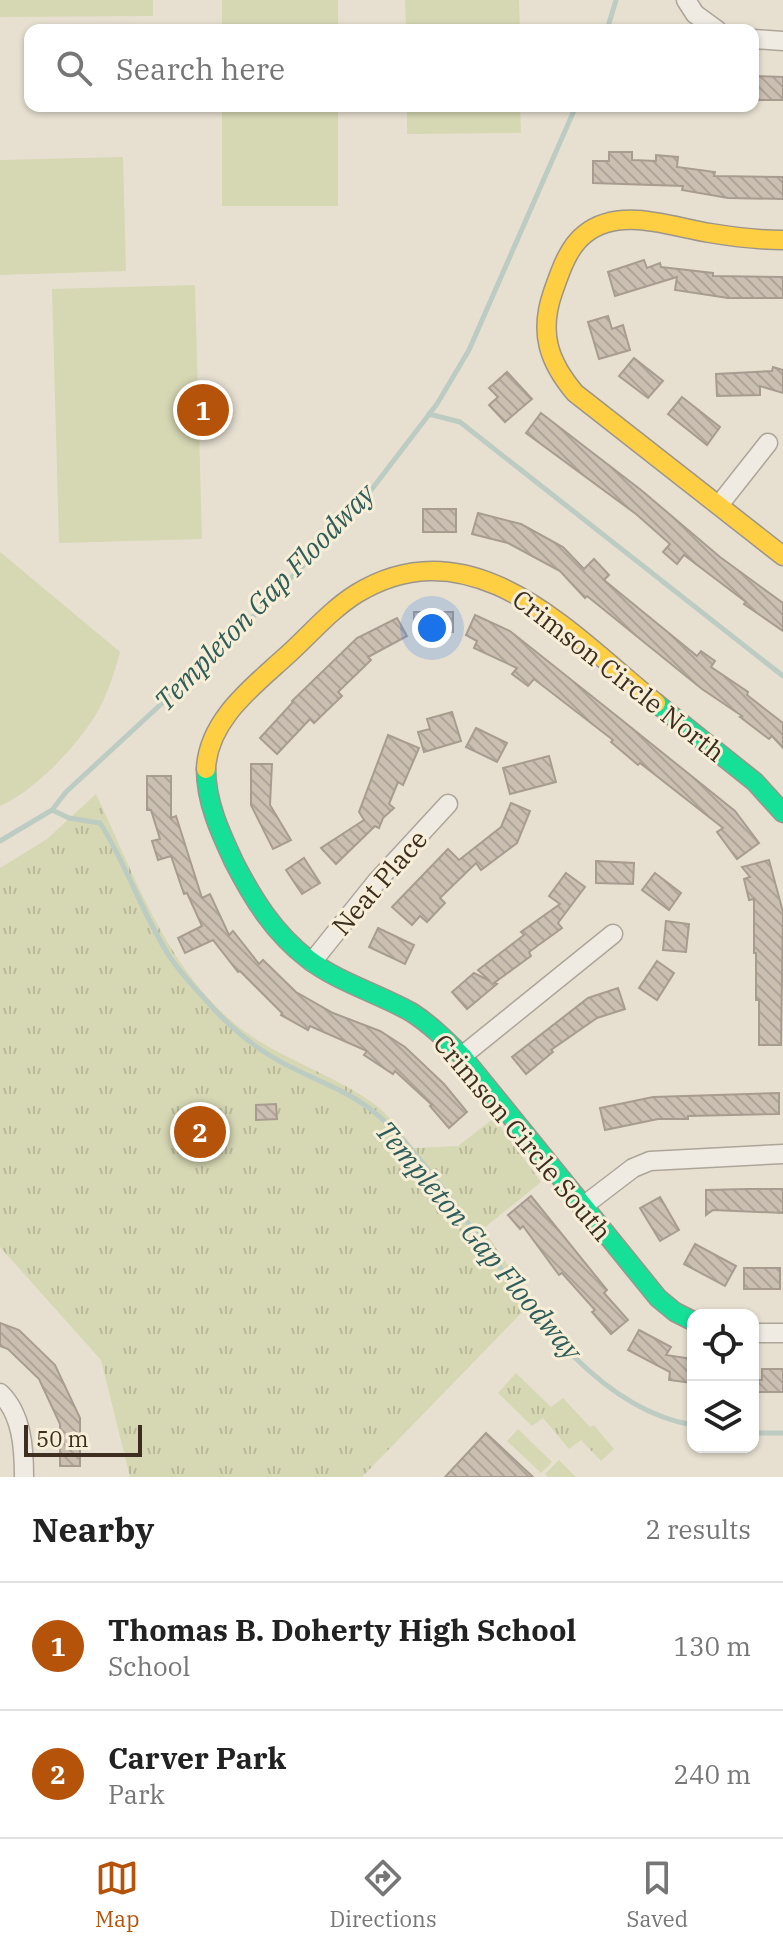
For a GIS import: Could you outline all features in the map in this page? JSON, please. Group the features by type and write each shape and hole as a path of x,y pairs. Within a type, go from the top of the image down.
{"street":[{"path":"686,0 695,14 709,24"},
{"path":"759,39 783,41"},
{"path":"783,240 743,238 636,220 616,221 587,232 577,243 557,283 546,316 545,336 558,374 575,393 783,556"},
{"path":"719,505 768,443"},
{"name":"Crimson Circle North","path":"263,914 213,813 207,780 209,746 239,702 342,604 377,584 416,572 473,574 502,584 528,599 755,782 783,813"},
{"name":"Neat Place","path":"312,962 377,881 448,804"},
{"name":"Crimson Circle South","path":"263,914 295,949 312,962 411,1013 462,1056 658,1298 687,1318"},
{"path":"462,1056 613,934"},
{"path":"582,1207 633,1168 650,1161 783,1154"},
{"path":"759,1333 783,1333"},
{"path":"0,1393 13,1410 20,1428 24,1470"}],"green space":[{"path":"0,0 153,0 153,16 0,17"},
{"path":"222,0 338,0 338,24 222,24"},
{"path":"405,0 519,0 520,24 406,24"},
{"path":"222,112 338,112 338,206 222,206"},
{"path":"407,112 520,112 521,133 407,134"},
{"path":"123,157 126,271 0,275 0,160"},
{"path":"195,285 202,539 59,543 52,289"},
{"path":"0,552 120,652 103,701 76,741 40,779 0,806"},
{"path":"96,794 153,917 170,946 189,975 234,1023 268,1047 360,1094 392,1120 414,1148 458,1146 494,1118 541,1182 483,1229 533,1301 362,1477 130,1477 101,1360 0,1247 0,868 47,839"},
{"path":"516,1373 551,1407 563,1398 590,1427 594,1425 614,1449 601,1461 581,1440 569,1449 543,1418 532,1426 498,1393"},
{"path":"518,1429 552,1462 541,1473 507,1441"},
{"path":"559,1460 576,1477 548,1477 545,1474"}],"building":[{"path":"759,76 783,77 783,100 759,100"},
{"path":"609,152 632,152 632,160 656,161 656,155 678,157 677,167 715,172 714,176 783,177 783,199 728,198 682,190 683,186 593,183 593,161 609,161"},
{"path":"644,260 647,268 660,263 661,267 713,273 713,276 783,277 783,298 728,298 675,290 677,277 615,296 608,272"},
{"path":"608,316 612,329 623,325 630,350 599,359 588,322"},
{"path":"634,358 663,381 648,398 619,376"},
{"path":"773,367 783,370 783,393 760,386 760,395 717,396 716,374 772,371"},
{"path":"507,372 532,399 505,422 489,405 498,397 489,388"},
{"path":"682,397 720,427 707,445 668,414"},
{"path":"541,413 641,490 720,557 783,603 783,631 684,555 677,564 663,552 670,544 636,514 526,433"},
{"path":"423,509 456,509 456,532 423,532"},
{"path":"478,513 521,524 563,547 584,569 594,559 609,575 604,580 697,656 701,651 715,661 711,667 748,692 747,695 783,723 783,748 772,736 769,739 587,596 585,598 560,571 508,543 472,534"},
{"path":"414,612 453,612 453,632 414,632"},
{"path":"475,615 510,631 618,717 735,811 759,843 737,859 717,832 723,828 640,763 638,765 611,742 613,740 534,679 528,686 512,674 517,668 474,648 477,641 466,635"},
{"path":"397,618 407,636 368,657 371,660 338,692 342,696 314,723 310,719 277,754 260,738 292,701 357,638"},
{"path":"452,712 461,741 424,752 418,732 430,729 427,719"},
{"path":"476,728 507,743 497,762 466,747"},
{"path":"388,735 419,748 403,785 398,782 389,804 394,808 383,818 379,828 375,826 336,864 321,848 364,820 359,812"},
{"path":"549,756 556,782 510,794 503,768"},
{"path":"251,764 272,764 270,805 291,840 273,849 251,805"},
{"path":"147,776 171,776 171,818 176,816 202,898 210,894 229,935 233,931 259,964 263,960 296,992 333,1013 380,1031 405,1047 444,1084 467,1112 449,1128 432,1105 395,1071 393,1074 364,1055 367,1051 310,1026 308,1030 281,1015 238,972 213,940 185,953 178,938 202,926 187,893 184,894 171,856 158,860 152,841 160,839 151,810 147,810"},
{"path":"511,803 530,811 517,843 481,870 476,863 440,898 445,903 427,922 420,916 412,925 392,907 448,849 459,860 501,827"},
{"path":"304,858 320,883 302,894 286,870"},
{"path":"769,860 783,912 781,1045 759,1045 754,899 749,900 744,879 750,877 742,867"},
{"path":"596,861 634,863 633,884 596,883"},
{"path":"566,873 585,887 558,923 562,928 529,952 531,956 494,983 497,984 467,1009 452,992 474,973 490,981 478,970 524,935 521,932 560,904 549,896"},
{"path":"655,873 681,893 669,910 642,890"},
{"path":"666,921 689,924 686,952 663,950"},
{"path":"378,928 414,945 405,964 369,947"},
{"path":"657,961 674,973 657,1000 639,988"},
{"path":"618,988 625,1009 597,1018 551,1050 553,1052 526,1074 512,1057 588,998"},
{"path":"779,1093 779,1114 688,1116 688,1119 658,1119 605,1130 600,1108 653,1097"},
{"path":"276,1104 277,1119 256,1120 256,1105"},
{"path":"783,1189 783,1213 713,1210 706,1215 706,1190"},
{"path":"531,1196 628,1320 611,1334 592,1312 595,1310 562,1273 559,1275 523,1226 520,1229 508,1215"},
{"path":"660,1197 679,1230 660,1241 640,1208"},
{"path":"695,1244 736,1266 725,1286 684,1264"},
{"path":"744,1268 780,1268 780,1289 744,1289"},
{"path":"0,1323 19,1330 55,1365 80,1418 80,1466 60,1466 60,1424 39,1379 8,1349 0,1346"},
{"path":"639,1330 671,1347 666,1355 687,1358 687,1382 669,1380 670,1372 628,1350"},
{"path":"762,1369 783,1369 783,1392 759,1392 759,1380 762,1380"},
{"path":"486,1433 533,1477 445,1477"}],"waterway":[{"name":"Templeton Gap Floodway","path":"609,24 616,0"},
{"name":"Templeton Gap Floodway","path":"0,841 52,810 66,792 225,645 349,519 437,404 469,350 573,112"},
{"path":"429,414 460,422 783,676"},
{"name":"Templeton Gap Floodway","path":"52,810 69,818 100,823 174,963 227,1022 260,1049 354,1098 380,1117 416,1154 558,1340 599,1379 644,1409 687,1423"},
{"name":"Templeton Gap Floodway","path":"759,1433 783,1433"}],"traffic: fast":[{"path":"656,703 755,782 783,813"},
{"path":"206,769 211,805 234,862 275,927 296,949 320,967 411,1012 444,1038 462,1056 658,1298 687,1318"}],"traffic: slow":[{"path":"783,240 728,236 646,221 614,221 599,226 579,239 565,260 547,320 552,358 575,393 783,556"},
{"path":"206,769 214,736 245,694 346,601 399,575 440,571 480,579 518,596 590,647 656,703"}],"place":[{"name":"Thomas B. Doherty High School","path":"203,410"},
{"name":"Carver Park","path":"200,1132"}]}
